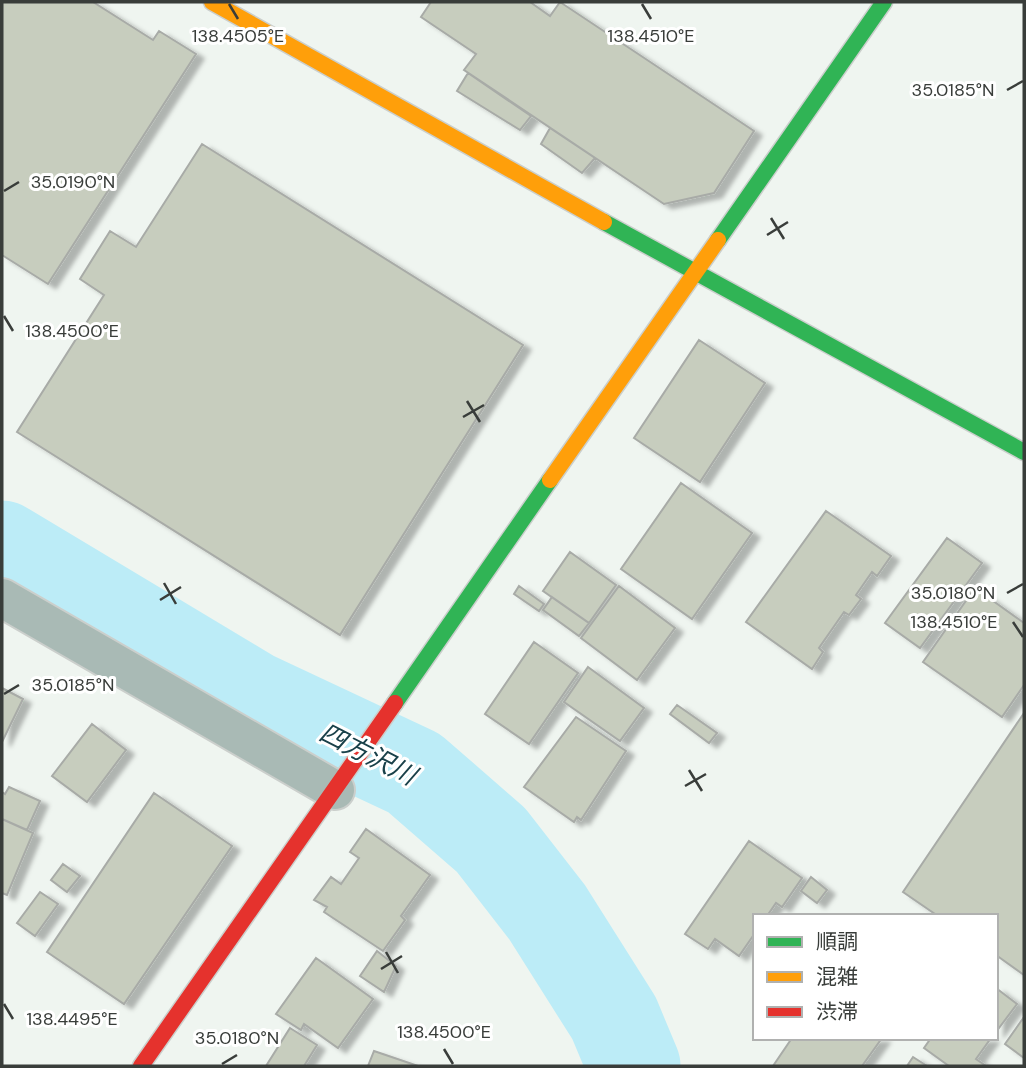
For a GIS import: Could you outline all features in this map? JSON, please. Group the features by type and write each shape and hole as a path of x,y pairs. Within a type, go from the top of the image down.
{"street":[{"path":"212,2 693,272 1024,452"},
{"path":"141,1066 398,702 693,272 884,2"},
{"path":"2,598 335,790"}],"building":[{"path":"2,2 93,2 153,40 159,31 196,54 48,284 2,255"},
{"path":"431,2 530,2 550,16 560,2 754,131 714,193 664,204 464,70 476,54 421,17"},
{"path":"468,73 531,116 520,130 457,91"},
{"path":"550,128 595,158 582,173 541,144"},
{"path":"202,144 523,345 340,635 17,432 104,295 80,279 110,231 136,247"},
{"path":"699,340 765,383 700,482 634,438"},
{"path":"681,483 752,533 692,619 621,569"},
{"path":"826,511 891,556 877,576 872,572 856,595 861,599 849,615 844,612 819,648 823,652 812,669 746,622"},
{"path":"947,538 982,563 920,648 885,623"},
{"path":"570,552 616,585 589,623 543,591"},
{"path":"519,586 544,604 539,611 514,594"},
{"path":"619,586 675,628 637,680 581,638"},
{"path":"975,588 1024,623 1024,685 1002,717 923,662"},
{"path":"552,597 589,623 579,636 543,610"},
{"path":"534,642 578,673 529,744 485,714"},
{"path":"588,667 644,708 620,741 564,702"},
{"path":"2,688 23,699 2,742"},
{"path":"677,705 717,733 709,743 670,714"},
{"path":"1024,713 1024,975 998,956 998,914 935,914 903,892"},
{"path":"576,717 626,751 581,820 577,817 574,822 524,787"},
{"path":"92,724 126,750 87,802 52,776"},
{"path":"9,787 40,801 27,830 2,819 2,792 5,794"},
{"path":"154,793 232,846 124,1004 47,952"},
{"path":"2,819 33,833 7,895 2,893"},
{"path":"366,829 430,875 401,916 405,920 383,951 324,912 327,907 314,900 331,877 341,884 359,858 350,852"},
{"path":"749,841 802,878 782,907 776,903 768,914 753,914 753,936 739,956 715,939 708,949 685,934"},
{"path":"63,864 80,876 67,892 51,880"},
{"path":"811,877 827,890 817,903 801,891"},
{"path":"40,892 58,904 35,936 17,923"},
{"path":"377,951 396,966 384,992 360,976"},
{"path":"316,958 373,999 338,1048 304,1024 301,1030 276,1014"},
{"path":"998,990 1017,1004 998,1029"},
{"path":"1024,1017 1024,1058 1005,1044"},
{"path":"290,1028 317,1045 304,1066 266,1066"},
{"path":"791,1040 881,1040 862,1066 773,1066"},
{"path":"930,1040 990,1040 976,1059 986,1066 949,1066 924,1048"},
{"path":"374,1051 418,1066 368,1066"},
{"path":"913,1057 927,1066 907,1066"}],"waterway":[{"name":"四方沢川","path":"2,547 252,697 414,773 491,840 547,912 614,1018 634,1066"}],"traffic: fast":[{"path":"718,240 884,2"},
{"path":"604,222 1024,452"},
{"path":"395,703 550,480"}],"traffic: slow":[{"path":"212,2 604,222"},
{"path":"550,480 718,240"}],"traffic: jam":[{"path":"141,1066 395,703"}]}
